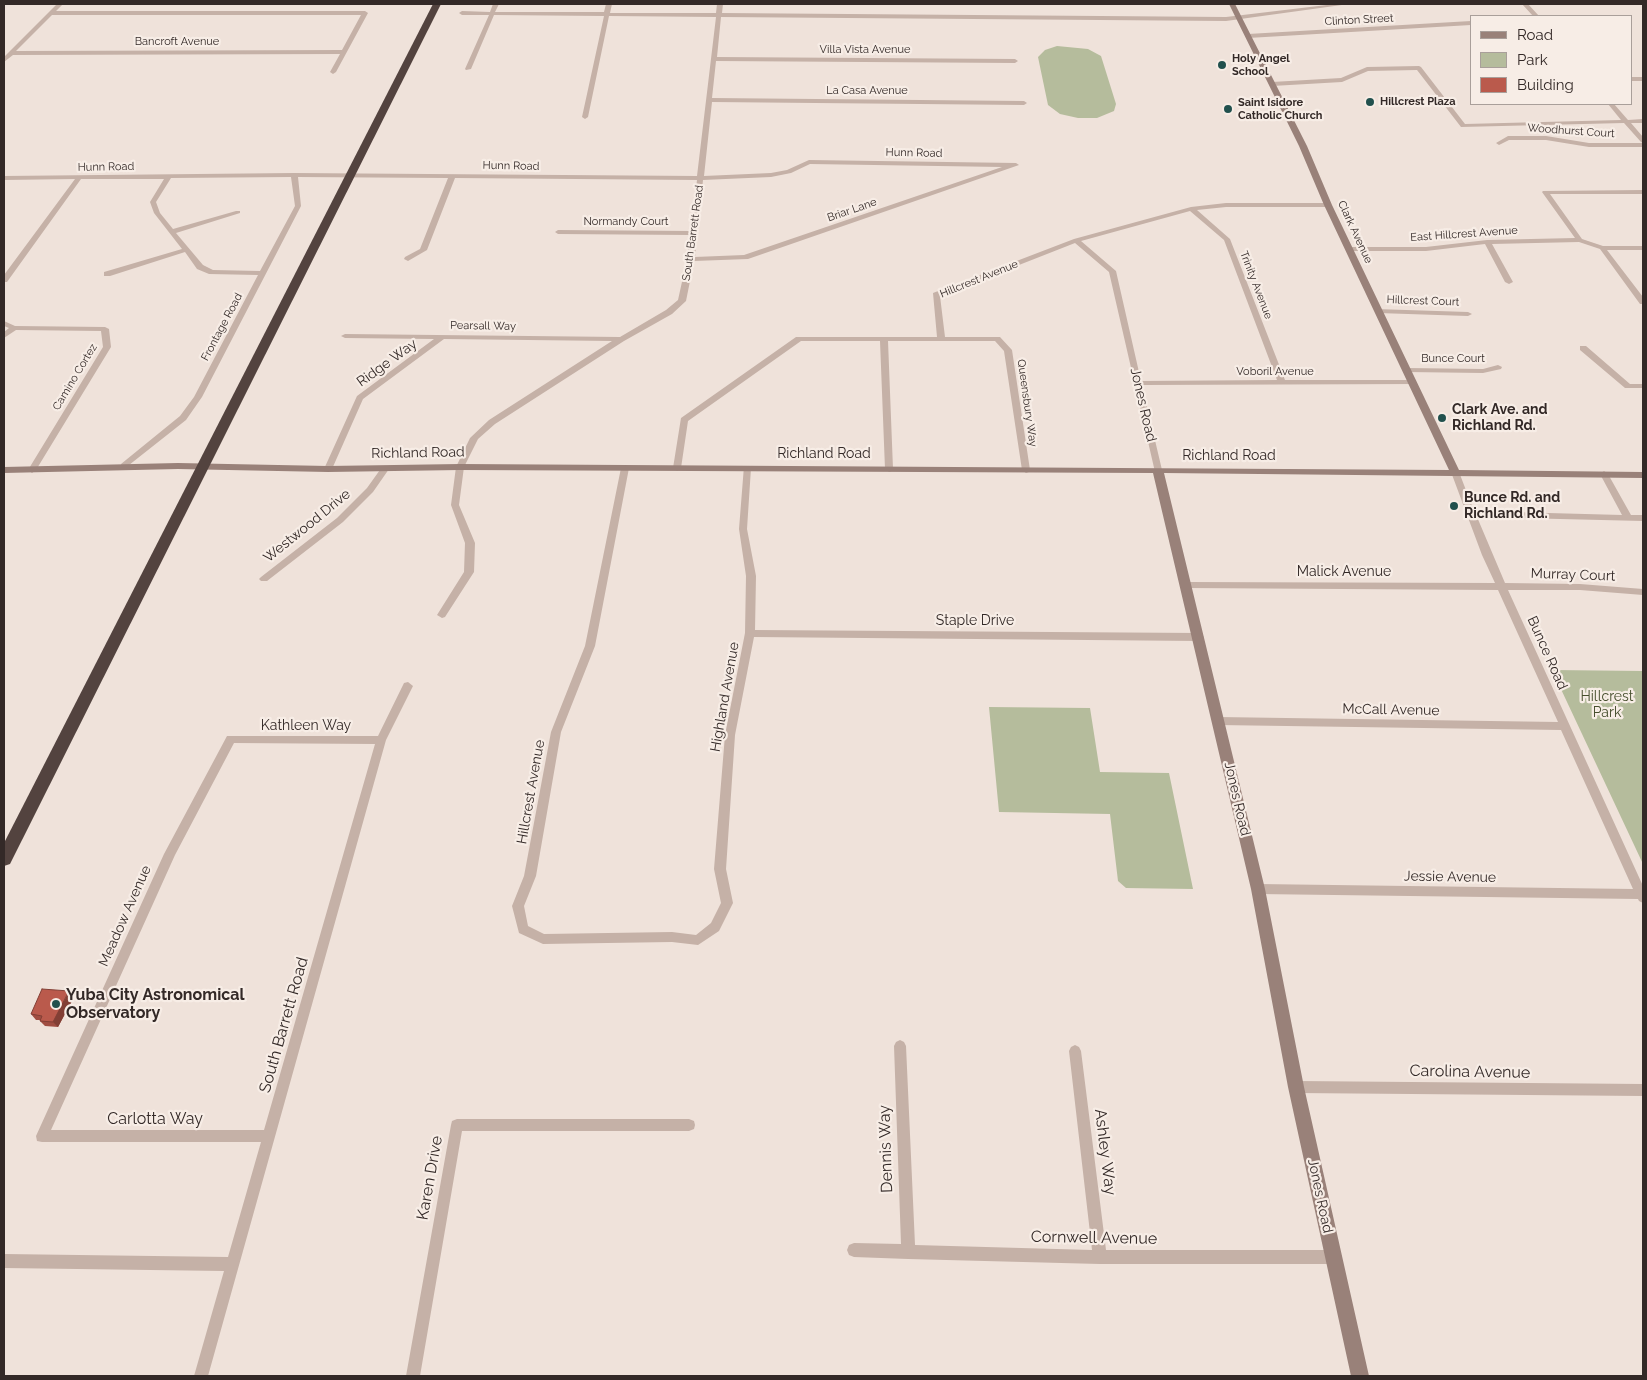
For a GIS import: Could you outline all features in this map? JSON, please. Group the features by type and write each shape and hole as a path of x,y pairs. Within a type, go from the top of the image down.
{"highway":[{"path":"4,859 437,4"}],"street":[{"path":"4,60 60,4"},
{"path":"468,69 496,4"},
{"path":"584,116 608,4"},
{"name":"South Barrett Road","path":"442,615 469,572 470,543 455,505 460,467 474,438 492,422 621,339 669,312 682,301 691,258 720,4"},
{"name":"Clark Avenue","path":"1232,4 1303,146 1328,205 1455,472"},
{"path":"462,12 1226,19 1346,4"},
{"path":"1525,4 1535,15"},
{"path":"51,13 365,13 333,72"},
{"name":"Clinton Street","path":"1248,36 1470,24"},
{"name":"Bancroft Avenue","path":"11,53 344,52"},
{"name":"Villa Vista Avenue","path":"714,59 1015,60"},
{"path":"1272,84 1342,80 1367,69 1419,68 1463,126 1643,122"},
{"name":"La Casa Avenue","path":"709,100 1024,103"},
{"path":"1612,105 1643,143"},
{"name":"Woodhurst Court","path":"1499,143 1508,138 1546,138 1589,145 1643,143"},
{"name":"Hunn Road","path":"4,178 350,175 700,178 771,175 789,172 809,162 1016,165"},
{"name":"Briar Lane","path":"691,258 745,257 1016,165"},
{"name":"Frontage Road","path":"124,466 170,430 193,404 298,206 294,175"},
{"path":"170,176 153,202 157,213 200,267 212,272 264,273"},
{"path":"408,259 423,250 452,176"},
{"path":"4,280 79,178"},
{"path":"1643,192 1545,192 1580,240 1602,248 1643,248"},
{"name":"Hillcrest Avenue","path":"942,339 936,295 1076,240 1191,209 1226,205 1328,205"},
{"name":"Trinity Avenue","path":"1191,209 1227,239 1282,383"},
{"path":"171,232 238,212"},
{"name":"Normandy Court","path":"558,232 694,233"},
{"name":"Jones Road","path":"1076,240 1112,271 1258,890 1296,1087 1360,1376"},
{"name":"East Hillcrest Avenue","path":"1349,248 1426,249 1487,242 1580,240"},
{"path":"1487,242 1509,282"},
{"path":"1602,248 1643,302"},
{"path":"107,274 185,250"},
{"name":"Hillcrest Court","path":"1378,311 1468,314"},
{"name":"Camino Cortez","path":"4,323 14,328 105,329 107,347 32,470"},
{"path":"4,336 14,328"},
{"name":"Pearsall Way","path":"345,336 621,339"},
{"name":"Ridge Way","path":"328,469 360,398 442,337"},
{"path":"677,468 684,420 799,339 942,339"},
{"path":"884,339 889,469"},
{"name":"Queensbury Way","path":"942,339 997,339 1008,350 1026,470"},
{"path":"1583,348 1628,386 1643,386"},
{"name":"Bunce Court","path":"1407,370 1483,371 1498,367"},
{"name":"Voboril Avenue","path":"1138,383 1413,382"},
{"name":"Richland Road","path":"4,470 124,466 204,466 328,469 460,467 746,468 1455,472 1643,475"},
{"name":"Hillcrest Avenue","path":"625,468 590,646 556,732 530,876 518,906 523,928 543,939 672,937 698,940 715,927"},
{"name":"Highland Avenue","path":"715,927 727,903 720,869 730,735 750,633 752,576 743,530 746,468"},
{"name":"Westwood Drive","path":"264,579 340,520 370,490 384,469"},
{"name":"Bunce Road","path":"1455,472 1502,587 1642,896"},
{"path":"1604,474 1628,517"},
{"path":"1471,514 1643,518"},
{"name":"Malick Avenue","path":"1186,585 1502,587"},
{"name":"Murray Court","path":"1502,587 1601,587 1643,592"},
{"name":"Staple Drive","path":"750,633 1199,636"},
{"name":"South Barrett Road","path":"201,1376 381,740 408,686"},
{"name":"McCall Avenue","path":"1218,720 1564,726"},
{"name":"Kathleen Way","path":"231,739 381,740"},
{"name":"Meadow Avenue","path":"42,1136 170,854 231,739"},
{"name":"Jessie Avenue","path":"1258,890 1642,896"},
{"name":"Dennis Way","path":"900,1046 908,1252"},
{"name":"Ashley Way","path":"1075,1051 1100,1257"},
{"name":"Carolina Avenue","path":"1296,1087 1643,1090"},
{"name":"Karen Drive","path":"413,1376 457,1125 689,1125"},
{"name":"Carlotta Way","path":"42,1136 269,1136"},
{"name":"Cornwell Avenue","path":"854,1250 1100,1257 1333,1257"},
{"path":"4,1261 233,1264"}],"green space":[{"path":"1057,46 1088,49 1101,56 1116,104 1114,111 1097,118 1078,118 1060,114 1048,105 1038,57 1045,50"},
{"name":"Hillcrest Park","path":"1552,670 1643,671 1643,864"},
{"path":"989,707 1090,708 1100,772 1169,773 1193,889 1126,888 1118,881 1110,814 999,812"}],"building":[{"name":"Yuba City Astronomical Observatory","path":"42,989 69,991 53,1022 40,1021 42,1016 31,1014"}],"place":[{"name":"Holy Angel School","path":"1222,65"},
{"name":"Hillcrest Plaza","path":"1370,102"},
{"name":"Saint Isidore Catholic Church","path":"1228,109"},
{"name":"Clark Ave. and Richland Rd.","path":"1442,418"},
{"name":"Bunce Rd. and Richland Rd.","path":"1454,506"},
{"name":"Yuba City Astronomical Observatory","path":"56,1004"}]}
